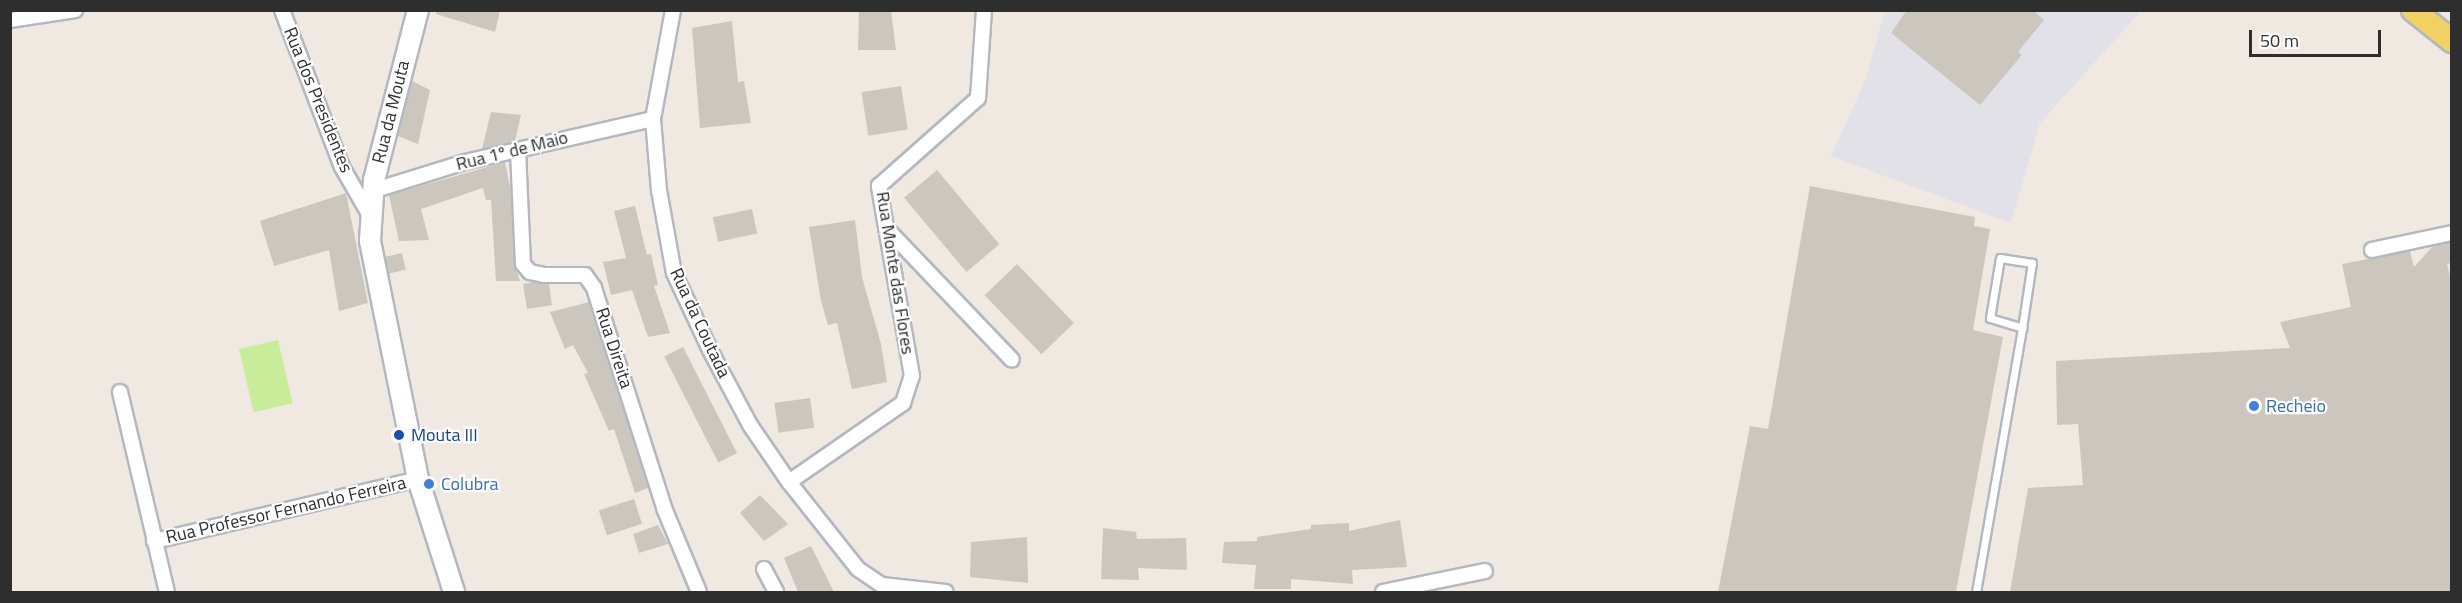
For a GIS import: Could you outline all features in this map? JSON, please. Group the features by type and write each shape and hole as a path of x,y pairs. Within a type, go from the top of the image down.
{"main road":[{"name":"Rua da Mouta","path":"418,10 364,190 369,214 374,272 418,479 454,592"},
{"path":"2413,10 2451,41"}],"street":[{"path":"10,20 75,10"},
{"name":"Rua dos Presidentes","path":"282,10 342,167 364,190"},
{"name":"Rua da Coutada","path":"673,10 653,119 659,190 674,273 750,425 789,483 858,569 880,589"},
{"name":"Rua Monte das Flores","path":"789,483 903,403 912,376 879,186 978,98 984,10"},
{"name":"Rua 1º de Maio","path":"364,190 518,150 653,119"},
{"name":"Rua Direita","path":"518,150 523,264 530,272 544,275 585,275 594,288 664,508 699,592"},
{"path":"886,228 1012,360"},
{"path":"2372,250 2451,232"},
{"path":"120,392 167,592"},
{"name":"Rua Professor Fernando Ferreira","path":"154,541 418,479"},
{"path":"765,569 776,592"},
{"path":"1383,592 1485,571"},
{"path":"880,589 946,592"}],"lane":[{"path":"1976,592 2022,328 2032,263 2000,258 1990,318 2022,328"}],"shaded area":[{"path":"1885,11 2141,11 2040,123 2011,223 1831,156 1865,81"}],"green space":[{"path":"278,340 293,403 254,412 239,349"}],"building":[{"path":"436,10 500,10 495,32 436,14"},
{"path":"859,10 891,10 896,50 858,50"},
{"path":"1907,10 2033,10 2044,20 2018,52 2022,55 1980,105 1891,33"},
{"path":"732,21 738,82 744,81 751,123 700,128 692,28"},
{"path":"412,81 430,90 418,144 398,136"},
{"path":"901,86 908,129 868,136 861,92"},
{"path":"491,112 521,115 515,141 482,149"},
{"path":"505,162 511,193 514,264 520,281 496,281 491,200 486,200 483,188 421,209 429,240 399,241 389,195"},
{"path":"937,170 999,244 966,272 904,198"},
{"path":"1810,186 1975,217 1974,226 1990,229 1973,330 2003,337 1956,592 1718,592 1750,426 1768,429"},
{"path":"346,193 368,303 339,311 329,250 274,266 260,221"},
{"path":"635,206 647,255 651,254 658,285 654,286 670,333 648,337 632,290 611,295 603,262 626,258 614,211"},
{"path":"752,209 757,233 718,242 713,217"},
{"path":"855,220 862,277 881,344 887,382 852,389 837,323 828,325 821,301 809,227"},
{"name":"Recheio","path":"2451,242 2451,263 2447,264 2451,280 2451,592 2010,592 2028,488 2083,485 2078,424 2057,425 2056,361 2290,348 2280,322 2351,307 2342,264 2410,251 2414,267 2432,247"},
{"path":"402,253 406,270 389,273 385,257"},
{"path":"1017,264 1074,323 1042,354 985,295"},
{"path":"534,282 549,284 552,305 527,309 523,284"},
{"path":"589,302 648,488 635,493 614,429 609,431 584,374 588,373 573,345 565,349 550,312"},
{"path":"683,347 737,453 718,463 664,357"},
{"path":"810,398 814,428 779,433 774,403"},
{"path":"760,495 788,524 764,541 740,513"},
{"path":"634,499 642,524 607,535 599,510"},
{"path":"1400,520 1407,567 1352,570 1353,584 1291,579 1291,589 1254,589 1256,565 1222,563 1224,542 1257,541 1257,537 1311,529 1311,525 1349,523 1349,531"},
{"path":"658,525 668,544 639,553 633,534"},
{"path":"1103,528 1136,532 1137,539 1186,538 1187,570 1138,568 1139,580 1101,579"},
{"path":"1027,537 1028,583 970,577 971,542"},
{"path":"811,546 834,592 798,592 784,558"}],"place":[{"name":"Recheio","path":"2254,406"},
{"name":"Mouta III","path":"399,435"},
{"name":"Colubra","path":"429,484"}]}
